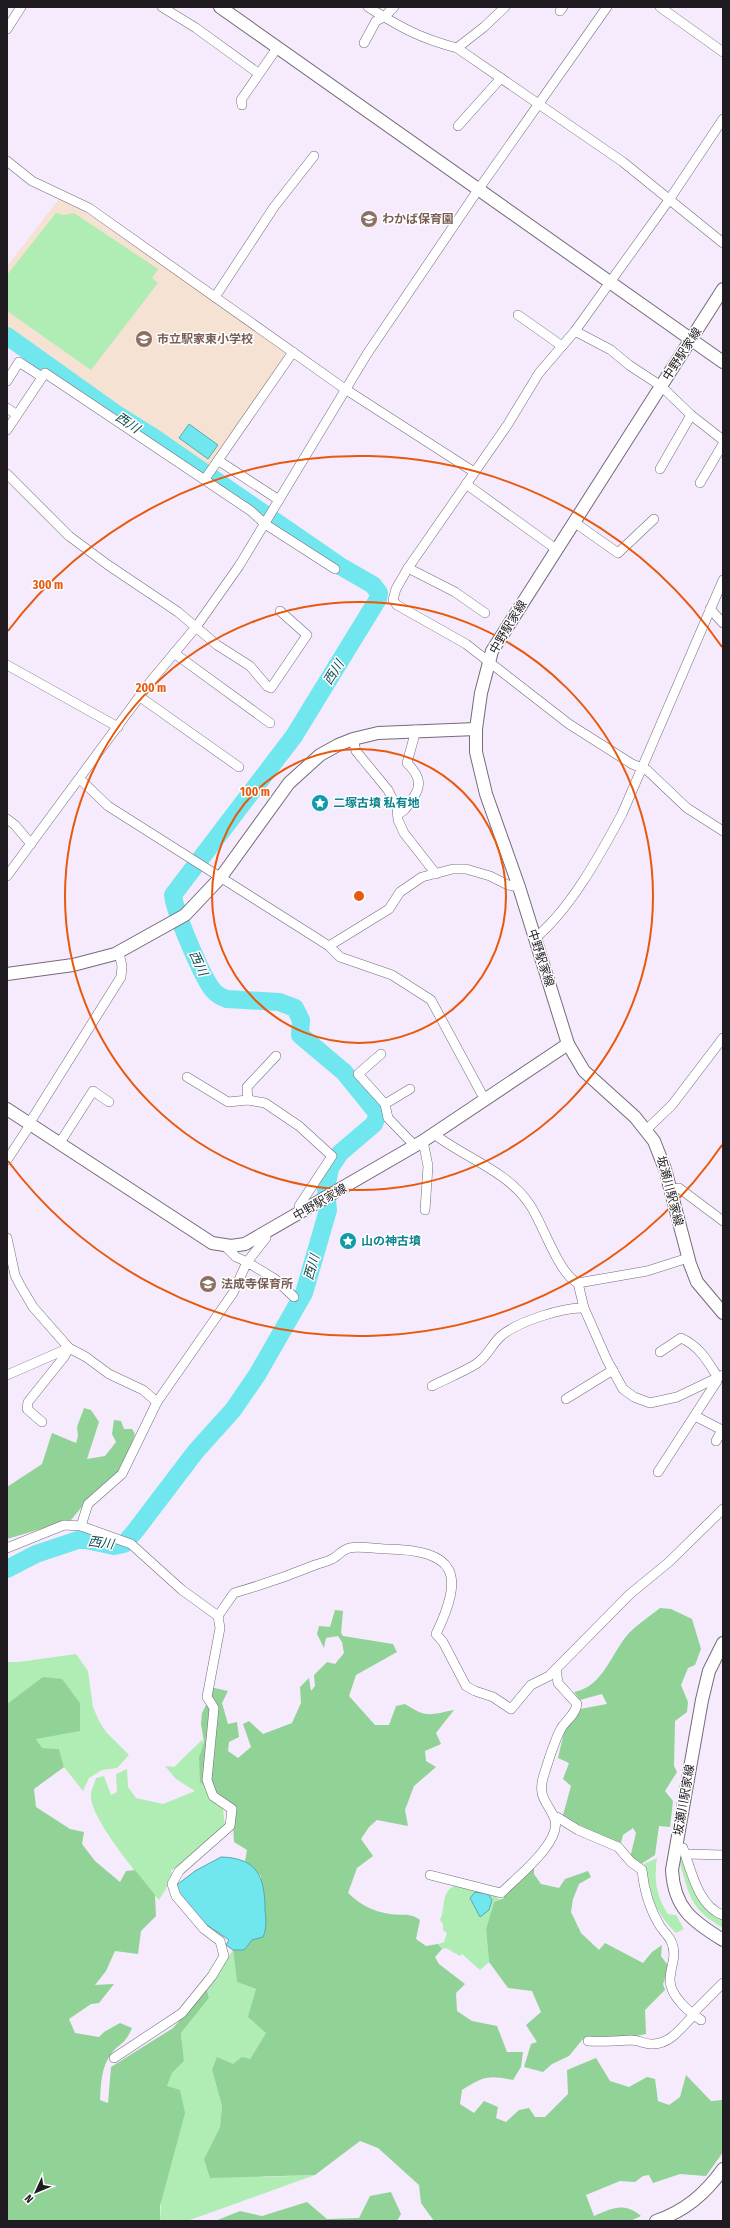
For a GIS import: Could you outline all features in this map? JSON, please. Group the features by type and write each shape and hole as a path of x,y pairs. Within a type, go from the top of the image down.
{"main road":[{"path":"220,7 723,362"},
{"name":"中野駅家線","path":"7,1109 212,1243 224,1245 245,1244 326,1199 419,1144 568,1044 519,887 486,794 476,752 476,729 481,693 488,662 503,632 723,289"},
{"path":"7,974 73,965 119,952 185,915 222,877 289,784 320,755 353,739 378,733 416,730 476,729"},
{"name":"坂瀬川駅家線","path":"568,1044 584,1071 634,1117 646,1130 660,1153 688,1258 697,1282 723,1313"},
{"name":"坂瀬川駅家線","path":"723,1643 709,1671 672,1870 673,1887 681,1903 695,1923 723,1940"},
{"path":"656,2221 689,2206 711,2186 723,2169"}],"street":[{"path":"7,29 21,7"},
{"path":"162,7 196,28 258,73"},
{"path":"368,7 407,31 426,40 457,48 622,162 723,243"},
{"path":"364,43 376,21 384,17 394,7"},
{"path":"457,48 484,27 505,7"},
{"path":"7,876 80,780 140,697 196,627 239,566 366,354 478,190 540,105 607,7"},
{"path":"660,7 723,52"},
{"path":"242,105 241,100 258,73 277,48"},
{"path":"458,126 501,78"},
{"path":"723,119 669,200 575,330 539,374 508,424 408,568 396,589 393,600 397,605 466,644 569,724 632,764 647,770 687,808 723,830"},
{"path":"215,297 274,207 314,156"},
{"path":"7,161 32,181 89,208 345,389 474,472"},
{"path":"518,315 562,346"},
{"path":"575,330 612,350 629,365 661,386 691,415 723,440"},
{"path":"205,479 293,352"},
{"path":"7,381 19,362 42,377"},
{"path":"7,430 45,373 205,479 251,511 265,524 335,569"},
{"path":"7,408 17,415"},
{"path":"660,469 691,415"},
{"path":"700,483 723,444"},
{"path":"216,464 279,500"},
{"path":"7,474 69,536 108,565 178,612 217,645 250,666 267,686 271,688 307,635 280,611"},
{"path":"466,484 556,549"},
{"path":"574,522 618,553 654,519"},
{"path":"408,568 455,592 485,613"},
{"path":"534,939 547,929 566,905 604,847 622,814 723,580"},
{"path":"710,609 723,623"},
{"path":"174,653 270,723"},
{"path":"7,665 118,727"},
{"path":"140,697 239,767"},
{"path":"398,814 402,813 418,793 420,786 417,773 407,763 416,730"},
{"path":"353,739 356,751 388,790 397,808 404,833 436,874"},
{"path":"80,780 108,806 210,869 329,946 340,957 392,975 431,1000 485,1100"},
{"path":"7,819 15,825 31,844"},
{"path":"329,946 389,909 400,892 414,881 436,874 453,869 466,869 490,876 508,885 519,887"},
{"path":"7,1160 121,977 122,966 119,952"},
{"path":"646,1130 672,1105 723,1038"},
{"path":"381,1054 358,1074 385,1104 388,1118 419,1144 428,1166 425,1210"},
{"path":"248,1100 247,1087 276,1056"},
{"path":"187,1077 228,1102 248,1100 265,1103 298,1126 332,1156 299,1206 301,1213"},
{"path":"385,1104 410,1089"},
{"path":"59,1144 93,1091 109,1102"},
{"path":"434,1134 514,1186 530,1205 561,1266 573,1281 578,1283 647,1271 688,1258"},
{"path":"670,1189 679,1188 723,1222"},
{"path":"81,1526 88,1504 122,1474 157,1402 233,1293 247,1262 266,1238 265,1234"},
{"path":"7,1238 15,1275 20,1285 34,1307 69,1348 86,1357 109,1374 143,1390 157,1402"},
{"path":"224,1245 236,1257 275,1278 294,1297"},
{"path":"578,1283 584,1308 613,1370 623,1389 634,1397 650,1403 677,1397 720,1375"},
{"path":"432,1386 476,1364 489,1353 500,1337 514,1328 573,1308 584,1308"},
{"path":"660,1352 681,1338 690,1342 700,1351 720,1375"},
{"path":"7,1375 69,1348"},
{"path":"42,1422 27,1409 28,1402 64,1357 69,1348"},
{"path":"566,1399 613,1370"},
{"path":"658,1472 720,1375"},
{"path":"695,1416 722,1430 716,1442"},
{"path":"114,2058 182,2013 212,1976 224,1956 220,1941 204,1929 190,1913 176,1896 172,1884 179,1871 230,1826 232,1809 213,1796 208,1780 214,1708 207,1697 220,1628 218,1616 234,1593 295,1574 332,1559 348,1548 410,1549 428,1554 446,1565 452,1576 453,1588 448,1608 436,1634 443,1642 466,1686 493,1698 510,1709 531,1685 549,1676 630,1594 669,1562 723,1509"},
{"path":"7,1548 64,1525 81,1526 131,1544 182,1590 218,1616"},
{"path":"430,1875 501,1893 546,1849 557,1826 555,1818 541,1793 543,1779 561,1729 576,1709 577,1704 558,1683 556,1668"},
{"path":"555,1818 557,1817 578,1830 618,1847 631,1862 642,1870 645,1892 654,1916 671,1941 674,1952 674,1964 670,1979 672,1988 677,1997 692,2014 701,2020"},
{"path":"675,1848 683,1848 705,1902 715,1912 723,1915"},
{"path":"686,1854 723,1855"},
{"path":"588,2041 616,2042 633,2040 652,2045 665,2041 673,2037 692,2016 692,2014 723,1983"}],"shaded area":[{"name":"市立駅家東小学校","path":"59,199 87,213 287,351 252,408 210,467 30,348 7,330 7,266"}],"green space":[{"path":"56,213 63,215 74,213 158,269 152,278 158,283 91,370 7,311 7,275"},
{"path":"84,1408 91,1410 99,1422 87,1459 105,1456 116,1442 112,1434 114,1420 121,1421 124,1429 132,1429 135,1434 125,1463 115,1477 85,1503 71,1520 7,1539 7,1487 42,1464 52,1433 76,1443 78,1436 77,1427"},
{"path":"660,1608 671,1609 692,1619 701,1649 695,1665 688,1668 681,1685 688,1702 687,1712 675,1721 674,1766 677,1772 665,1791 673,1801 670,1827 659,1826 655,1855 638,1866 630,1858 636,1833 633,1828 623,1835 621,1843 593,1833 563,1815 571,1786 563,1779 569,1763 558,1758 565,1728 580,1709 607,1704 602,1694 580,1700 574,1692 584,1689 592,1683 606,1668 629,1633"},
{"path":"335,1610 343,1611 341,1633 343,1636 393,1644 397,1652 356,1675 349,1696 375,1725 389,1725 396,1706 405,1704 418,1712 428,1714 454,1710 436,1733 441,1744 425,1751 426,1761 436,1767 414,1786 405,1810 408,1826 377,1820 369,1827 361,1839 373,1856 357,1868 348,1893 362,1904 372,1909 390,1914 409,1915 420,1920 416,1939 426,1946 438,1944 442,1949 435,1957 439,1964 465,1984 456,1993 457,2011 472,2021 497,2026 507,2052 523,2052 521,2067 513,2080 498,2077 481,2079 462,2090 460,2104 474,2113 484,2101 498,2107 496,2118 506,2122 519,2110 529,2108 535,2117 545,2117 568,2094 567,2070 596,2058 610,2081 629,2087 647,2077 655,2079 658,2101 669,2105 680,2097 686,2075 711,2101 723,2100 723,2152 706,2176 680,2174 653,2183 649,2175 643,2176 635,2182 620,2181 586,2195 594,2216 613,2209 624,2208 629,2209 641,2216 630,2221 434,2221 421,2203 419,2185 378,2148 360,2141 315,2175 210,2178 204,2159 220,2127 222,2106 212,2070 217,2057 233,2064 242,2057 250,2059 266,2033 248,2017 256,1989 237,1982 233,1950 244,1950 252,1940 261,1876 245,1861 247,1850 234,1842 232,1805 222,1800 200,1782 199,1757 204,1742 201,1724 202,1713 210,1697 210,1687 228,1691 222,1703 228,1724 237,1722 239,1737 229,1742 228,1751 238,1758 251,1747 243,1724 249,1721 263,1734 292,1723 301,1703 300,1687 309,1678 311,1691 315,1686 314,1675 327,1662 335,1664 344,1653 342,1642 338,1636 326,1638 324,1648 317,1634 319,1626 330,1627"},
{"path":"76,1654 88,1671 93,1707 99,1721 106,1732 129,1755 117,1768 102,1770 89,1778 83,1791 64,1767 59,1749 42,1748 36,1739 80,1703 62,1680 43,1678 7,1704 7,1662 19,1662"},
{"path":"43,1677 62,1679 80,1703 80,1731 36,1739 42,1748 59,1749 64,1767 34,1789 36,1807 70,1829 84,1832 82,1844 95,1861 120,1882 126,1871 135,1870 155,1895 156,1916 141,1931 138,1954 115,1951 106,1971 95,1985 114,1984 99,2003 91,2004 69,2019 75,2033 99,2037 104,2032 120,2023 132,2028 124,2041 111,2054 105,2065 102,2076 100,2100 108,2103 111,2067 173,2028 207,1990 209,1998 181,2033 184,2061 172,2073 167,2086 180,2090 185,2113 160,2206 160,2221 7,2221 7,1704"},
{"path":"202,1740 204,1742 199,1757 222,1800 225,1826 185,1866 171,1870 173,1877 159,1900 107,1833 93,1805 91,1795 92,1791 96,1778 104,1776 111,1795 117,1792 116,1774 127,1769 128,1787 136,1798 163,1804 195,1791 176,1779 165,1766 174,1767"},
{"path":"657,1858 656,1880 658,1894 668,1914 676,1915 684,1929 676,1933 657,1909 649,1885 644,1864"},
{"path":"685,1859 712,1912 723,1919 723,1928 703,1914 692,1900 679,1861"},
{"path":"534,1863 534,1874 541,1884 559,1888 565,1879 588,1871 591,1877 579,1884 573,1899 571,1912 581,1933 599,1950 605,1943 643,1963 652,1952 662,1945 661,1956 670,1968 663,1984 665,1990 645,2010 646,2034 616,2040 583,2039 569,2056 552,2064 543,2072 524,2067 531,2044 537,2042 526,2025 541,2012 532,1991 508,1988 489,1962 486,1929 494,1902 504,1898 504,1892"},
{"path":"455,1886 493,1894 500,1900 494,1902 486,1929 489,1962 480,1970 462,1954 460,1956 446,1948 442,1949 438,1944 444,1942 447,1933 443,1930 443,1924 440,1920 445,1896 450,1888"},
{"path":"233,1950 237,1982 256,1989 266,2033 250,2059 212,2070 222,2106 220,2127 204,2159 264,2177 315,2175 187,2221 160,2221 167,2086 172,2073 184,2061 181,2033 209,1998 207,1990"},
{"path":"391,2192 401,2214 397,2221 215,2221 240,2211 262,2216 307,2202 327,2219 359,2218 370,2196"}],"water":[{"path":"189,424 218,445 208,459 179,438"},
{"path":"221,1857 233,1858 251,1865 261,1879 265,1898 266,1927 263,1937 252,1940 244,1950 233,1950 226,1945 229,1940 201,1921 174,1887 195,1871"},
{"path":"475,1892 488,1894 492,1900 489,1910 480,1917 470,1898"}],"waterway":[{"name":"西川","path":"7,336 115,413 150,435 340,566 373,585 379,593 378,599 294,736 173,895 178,915 189,943 207,981 214,991 227,999 279,1002 295,1008 301,1020 300,1035 344,1072 378,1114 374,1124 340,1153 330,1168 326,1189 328,1210 304,1293 257,1375 233,1410 196,1451 136,1530 124,1544 114,1546 81,1539 36,1554 7,1569"}],"place":[{"name":"わかば保育園","path":"369,219"},
{"name":"市立駅家東小学校","path":"144,339"},
{"name":"二塚古墳 私有地","path":"320,803"},
{"name":"山の神古墳","path":"348,1241"},
{"name":"法成寺保育所","path":"208,1284"}]}
